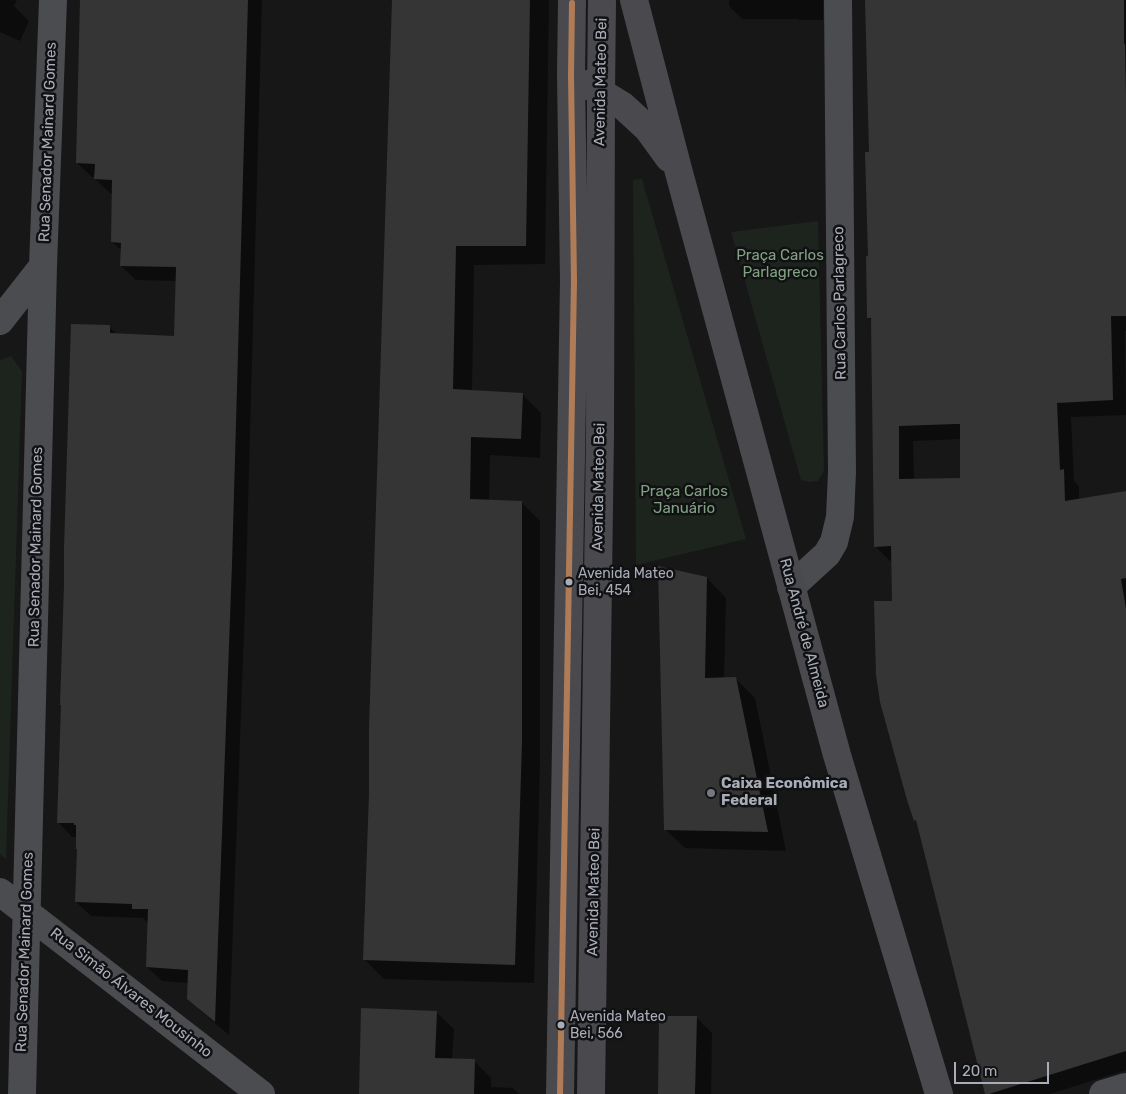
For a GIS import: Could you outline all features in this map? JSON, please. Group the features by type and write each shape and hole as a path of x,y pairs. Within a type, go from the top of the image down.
{"main road":[{"name":"Avenida Mateo Bei","path":"560,1094 574,281 571,75 572,0"},
{"name":"Avenida Mateo Bei","path":"591,1094 600,433 602,0"},
{"name":"Rua André de Almeida","path":"634,0 837,755 939,1094"},
{"name":"Rua André de Almeida","path":"571,75 624,106 648,128 678,169"}],"street":[{"name":"Rua Senador Mainard Gomes","path":"22,1094 43,266 53,0"},
{"name":"Rua Carlos Parlagreco","path":"791,587 827,554 834,542 840,517 842,472 838,0"},
{"path":"0,321 43,266"},
{"name":"Rua Simão Álvares Mousinho","path":"0,892 261,1094"},
{"path":"1103,1094 1126,1087"}],"green space":[{"name":"Praça Carlos Januário","path":"642,179 746,539 636,565 633,180"},
{"name":"Praça Carlos Parlagreco","path":"818,221 824,471 818,481 809,482 801,480 731,232"},
{"path":"11,356 22,371 6,859 0,854 0,360"}],"building":[{"path":"80,0 248,0 232,564 215,1022 187,999 188,970 146,967 148,909 132,909 132,904 75,902 76,825 74,823 57,823 71,324 110,325 110,333 174,336 176,267 120,266 121,243 111,242 112,180 94,179 95,164 76,163"},
{"path":"392,0 530,0 526,246 456,246 453,389 523,393 521,439 471,437 470,499 522,501 522,742 515,965 363,960"},
{"path":"865,0 1124,0 1126,316 1111,316 1113,400 1057,403 1060,470 1064,469 1065,501 1126,491 1126,578 1121,579 1126,609 1126,1051 989,1094 985,1094 916,820 914,821 907,800 880,702 876,675 874,601 892,601 891,546 874,547 871,318 867,318 866,256 868,256 865,152 869,152","holes":["960,424 960,478 899,479 899,426"]},
{"path":"658,566 707,577 705,678 736,677 768,832 664,830"},
{"path":"361,1008 437,1011 435,1058 475,1059 474,1094 359,1094"},
{"path":"659,1016 697,1016 695,1094 658,1094"}],"transit line":[{"path":"560,1094 574,281 571,75 572,3"}],"place":[{"name":"Avenida Mateo Bei, 454","path":"569,582"},
{"name":"Caixa Econômica Federal","path":"711,793"},
{"name":"Avenida Mateo Bei, 566","path":"561,1025"}]}
